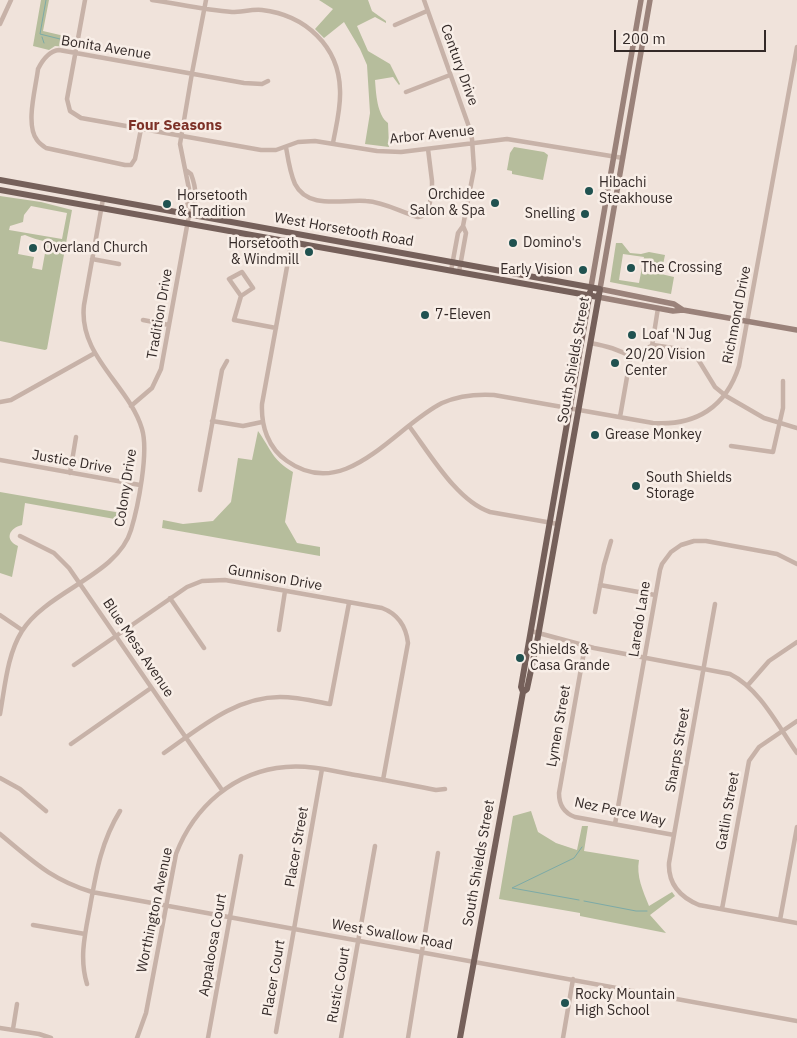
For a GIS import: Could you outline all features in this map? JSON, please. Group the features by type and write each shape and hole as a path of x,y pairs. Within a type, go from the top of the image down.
{"main road":[{"name":"South Shields Street","path":"523,692 521,687 641,0"},
{"name":"South Shields Street","path":"460,1038 523,692 526,689 539,633 650,0"},
{"name":"West Horsetooth Road","path":"0,180 665,301 683,310"},
{"name":"West Horsetooth Road","path":"0,190 598,298 673,311 683,310 797,330"}],"street":[{"path":"0,24 10,0"},
{"path":"75,52 85,0"},
{"path":"152,0 233,12 263,10 280,13 298,20 320,38 332,55 340,81 340,101 333,143"},
{"name":"Tradition Drive","path":"130,406 147,394 157,382 161,369 187,223 189,215 193,210 195,188 191,174 186,171 180,150 206,0"},
{"name":"Century Drive","path":"424,0 468,124 472,143 474,169 463,226 458,233 457,263"},
{"path":"395,25 427,11"},
{"name":"Richmond Drive","path":"262,422 271,444 284,458 305,470 327,473 344,471 355,466 441,404 452,399 475,395 494,394 653,423 680,422 708,410 726,396 732,386 739,366 797,47"},
{"name":"Bonita Avenue","path":"140,129 135,159 131,165 46,148 36,140 32,130 32,109 38,69 41,63 55,50 244,83 262,84 268,81"},
{"name":"Arbor Avenue","path":"75,52 67,99 70,111 81,118 261,150 276,150 307,141 333,143 384,152 401,152 498,139 623,158"},
{"path":"406,92 450,76"},
{"path":"286,147 294,182 299,191 308,198 325,201 367,201 384,204 418,217 428,211 432,193 428,149"},
{"name":"Colony Drive","path":"0,714 14,646 22,630 42,608 108,562 122,549 131,531 140,486 144,455 144,436 138,419 95,353 88,339 83,318 103,199"},
{"name":"Century Drive","path":"455,272 466,232 463,226"},
{"path":"212,421 243,426 262,422 262,404 293,234"},
{"path":"92,259 119,264"},
{"path":"241,296 229,279 242,272 254,288 241,296 234,320 276,328"},
{"path":"652,346 658,308"},
{"path":"144,320 169,325"},
{"path":"590,344 622,350 633,358"},
{"path":"620,417 628,368 633,358 652,346 673,348 696,356 715,387 726,396 756,414 797,428"},
{"path":"0,402 11,400 95,353"},
{"path":"200,490 222,370 227,361"},
{"path":"731,446 773,452 784,399 783,381"},
{"path":"409,426 456,489 470,502 490,512 558,524"},
{"path":"70,473 76,437"},
{"name":"Justice Drive","path":"0,460 140,486"},
{"name":"Blue Mesa Avenue","path":"20,536 54,553 69,568 222,790"},
{"path":"595,612 611,541"},
{"name":"Laredo Lane","path":"615,824 646,658 655,595 660,570 666,558 675,548 688,542 706,541 776,554 797,564"},
{"name":"Gunnison Drive","path":"74,665 170,598 194,583 209,579 225,580 382,608 394,614 401,622"},
{"path":"600,585 655,595"},
{"path":"278,630 285,592"},
{"path":"170,598 204,648"},
{"path":"164,753 226,710 253,701 281,697 330,704 349,603"},
{"name":"Sharps Street","path":"715,604 669,868 673,884 690,901 797,923"},
{"path":"0,615 22,630"},
{"path":"383,780 407,648 407,635 401,622 407,619"},
{"path":"531,631 585,646 730,674 748,685 755,692 797,753"},
{"path":"748,685 769,661 797,642"},
{"name":"Lymen Street","path":"563,810 559,801 559,793 585,646"},
{"path":"0,675 7,676"},
{"path":"71,744 151,688"},
{"name":"Gatlin Street","path":"722,909 749,761 759,747 797,721"},
{"name":"Worthington Avenue","path":"136,1038 146,1013 174,864 181,842 200,810 222,790 245,777 274,768 298,767 322,769 436,790 445,789"},
{"name":"Placer Street","path":"294,929 322,769"},
{"path":"0,778 20,789 46,810"},
{"name":"Nez Perce Way","path":"563,810 575,817 674,835"},
{"path":"87,984 82,961 92,892 100,854 109,831 120,812"},
{"path":"780,920 797,827"},
{"name":"West Swallow Road","path":"0,835 53,877 92,892 797,1020"},
{"name":"Rustic Court","path":"341,1038 375,846"},
{"path":"408,1038 438,853"},
{"name":"Appaloosa Court","path":"208,1038 241,856"},
{"path":"34,925 85,934"},
{"name":"Placer Court","path":"276,1032 294,929"},
{"path":"562,1038 573,979"},
{"path":"13,1029 17,1004"},
{"path":"0,1028 13,1029 51,1038"}],"green space":[{"path":"41,0 49,0 43,31 73,38 71,47 55,46 49,50 33,46"},
{"path":"319,0 368,0 372,11 386,21 386,23 375,17 357,26 368,51 390,64 400,84 393,77 375,80 379,109 381,115 388,123 389,147 365,144 370,113 367,65 344,22 324,38 315,29 333,9"},
{"path":"514,147 544,152 548,155 543,180 512,174 512,171 507,170 510,153"},
{"path":"0,196 41,202 72,210 47,349 0,341","holes":["31,206 67,213 62,239 9,230 10,226 23,222 24,215","25,235 47,242 42,270 32,268 34,257 18,254 21,236"]},
{"path":"616,243 622,243 630,253 641,254 649,252 665,255 661,274 674,277 671,294 610,282","holes":["623,254 644,257 639,283 619,280"]},
{"path":"258,431 272,454 280,463 293,472 285,522 297,543 320,547 320,556 162,528 163,520 183,524 213,521 231,502 238,458 252,460"},
{"path":"0,492 127,514 126,521 25,503 22,525 11,531 10,534 11,541 18,546 12,577 0,573"},
{"path":"531,811 538,832 556,843 577,850 582,826 588,826 584,851 639,860 639,878 649,906 672,892 675,896 650,915 666,933 580,916 580,913 499,899 513,816"}],"waterway":[{"path":"46,0 40,34 68,41"},
{"path":"42,37 44,43"},
{"path":"579,900 512,888 574,858 582,847"},
{"path":"584,901 636,911 647,911"}],"place":[{"name":"Hibachi Steakhouse","path":"589,191"},
{"name":"Orchidee Salon & Spa","path":"495,203"},
{"name":"Horsetooth & Tradition","path":"167,204"},
{"name":"Snelling","path":"585,214"},
{"name":"Domino's","path":"513,243"},
{"name":"Overland Church","path":"33,248"},
{"name":"Horsetooth & Windmill","path":"309,252"},
{"name":"The Crossing","path":"631,268"},
{"name":"Early Vision","path":"583,270"},
{"name":"7-Eleven","path":"425,315"},
{"name":"Loaf 'N Jug","path":"632,335"},
{"name":"20/20 Vision Center","path":"615,363"},
{"name":"Grease Monkey","path":"595,435"},
{"name":"South Shields Storage","path":"636,486"},
{"name":"Shields & Casa Grande","path":"520,658"},
{"name":"Rocky Mountain High School","path":"565,1003"}],"district":[{"name":"Four Seasons","path":"175,126"}]}
